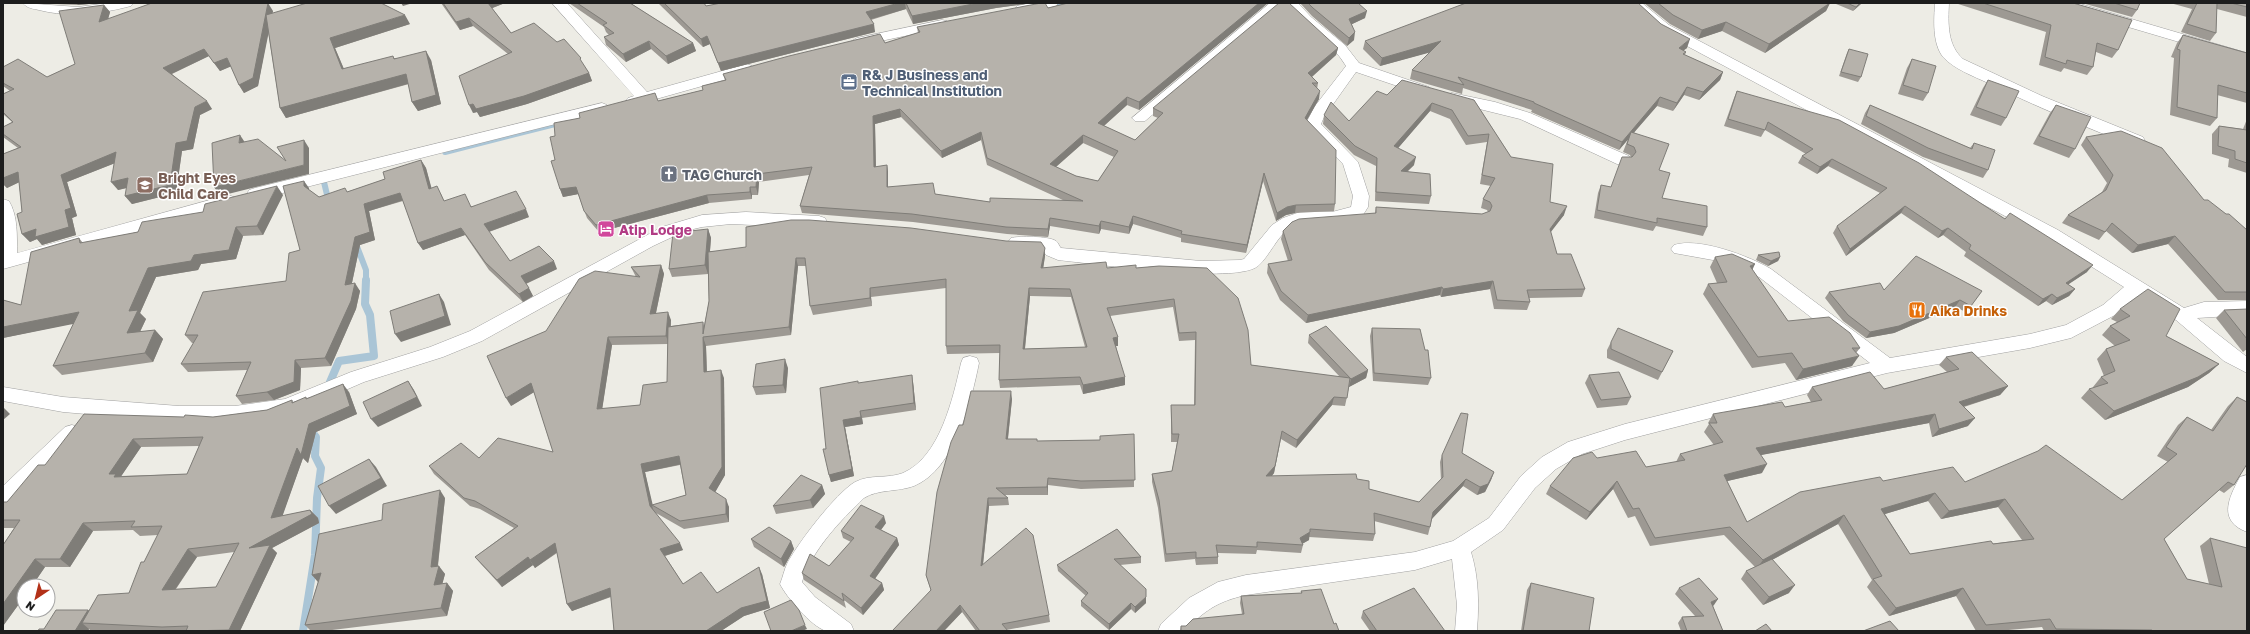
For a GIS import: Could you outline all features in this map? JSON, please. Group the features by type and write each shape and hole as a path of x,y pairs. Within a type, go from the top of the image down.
{"street":[{"path":"30,3 48,9 75,12 102,9 126,3"},
{"path":"559,3 644,98"},
{"path":"1005,12 1051,3"},
{"path":"1140,118 1202,68 1278,3"},
{"path":"1291,3 1311,25 1339,45 1347,54 1352,66 1443,96 1495,107 1525,116 1623,160"},
{"path":"1635,3 1664,28 2052,234 2138,286 2182,315 2231,356 2247,366"},
{"path":"1942,3 1943,27 1948,54 1958,64 1986,78 2152,147"},
{"path":"2062,3 2247,58"},
{"path":"845,45 959,21"},
{"path":"3,205 8,223 6,262 205,207 617,105 764,65"},
{"path":"1000,241 1044,243 1050,245 1052,251 1058,254 1186,266 1230,267 1250,263 1278,229 1289,222 1300,218 1332,218 1368,208 1361,196 1350,162 1313,125 1316,114 1346,77 1352,66"},
{"path":"3,394 24,399 91,408 220,416 274,409 365,374 473,337 517,315 658,236 701,221 727,219 773,219 832,223"},
{"path":"1680,249 1713,252 1745,261 1765,273 1887,366"},
{"path":"1169,631 1197,605 1218,592 1246,585 1415,561 1459,548 1496,524 1528,482 1549,464 1575,448 1625,432 1887,366 2030,341 2071,331 2109,310 2138,286"},
{"path":"2182,315 2204,309 2247,308"},
{"path":"843,631 803,599 791,584 796,568 851,497 863,488 899,483 913,477 929,462 942,446 955,419 962,401 970,363"},
{"path":"3,499 63,444 91,408"},
{"path":"2247,483 2236,505 2238,515 2247,523"},
{"path":"1459,548 1465,567 1468,605 1466,631"}],"building":[{"path":"152,3 268,3 253,78 239,85 227,58 214,63 204,49 163,68 207,101 195,107 187,141 176,143 170,185 125,196 128,178 111,182 116,152 61,175 71,208 65,210 69,227 35,237 36,229 22,234 17,214 22,212 18,172 3,178 3,154 21,147 3,134 3,127 13,122 3,112 3,94 14,89 3,83 3,67 18,59 47,77 75,64 59,11 104,5 99,22"},
{"path":"307,3 381,3 405,15 330,38 342,69 393,56 394,59 426,51 436,95 412,102 406,74 280,108 266,15"},
{"path":"443,3 488,3 511,33 534,23 557,42 564,39 581,58 580,59 589,73 524,96 476,109 473,104 469,105 459,76 512,52 469,18 456,22"},
{"path":"577,3 630,3 693,43 666,56 649,41 623,54 604,37 614,33 603,25 607,23"},
{"path":"664,3 704,3 706,6 721,3 899,3 866,12 874,24 718,63 707,36 701,39"},
{"path":"906,3 978,3 912,16"},
{"path":"1041,3 1045,3 1048,8 1068,3 1259,3 1139,102 1127,97 1098,123 1135,140 1163,113 1153,108 1279,3 1289,3 1338,48 1308,73 1318,83 1312,83 1320,91 1305,118 1336,150 1335,204 1296,205 1287,207 1277,213 1264,173 1247,245 1181,234 1182,231 1133,216 1129,227 1101,221 1099,226 1050,218 1048,229 1006,227 912,214 800,206 812,167 757,174 756,187 750,187 750,192 707,195 596,225 584,211 576,187 560,189 551,161 555,160 550,137 555,136 554,123 580,118 579,113 655,93 658,101 703,90 702,86 726,80 723,74 880,34 885,43 920,32 917,27","holes":["900,109 941,151 981,132 987,158 1083,201 990,198 990,202 935,194 933,183 887,187 887,165 874,167 873,116","1083,135 1118,151 1098,181 1076,176 1050,164"]},
{"path":"1308,3 1358,3 1367,11 1349,19 1355,32 1349,38"},
{"path":"1466,3 1638,3 1661,24 1690,39 1679,48 1686,52 1683,54 1723,72 1703,92 1687,87 1677,103 1660,97 1622,142 1534,102 1458,77 1464,85 1412,70 1441,41 1382,58 1365,41"},
{"path":"1658,3 1830,3 1769,44 1726,22 1702,30 1673,15"},
{"path":"1847,3 1860,3 1856,7"},
{"path":"1983,3 2073,3 2132,20 2118,50 2097,43 2093,67 2067,60 2066,64 2045,57 2051,25"},
{"path":"2114,3 2140,3 2137,10"},
{"path":"2197,3 2217,3 2216,33 2187,24"},
{"path":"2231,3 2247,3 2247,7"},
{"path":"2183,35 2247,53 2247,93 2218,85 2217,118 2177,107 2180,50 2177,49"},
{"path":"1849,49 1868,54 1861,77 1841,72"},
{"path":"1912,59 1936,66 1928,93 1903,85"},
{"path":"1402,80 1474,100 1511,157 1553,164 1550,202 1567,206 1550,229 1557,254 1571,254 1585,289 1527,290 1530,302 1497,300 1493,281 1443,289 1442,287 1308,315 1281,291 1268,264 1292,260 1283,231 1292,222 1299,219 1376,213 1376,207 1482,214 1490,211 1492,206 1490,202 1483,199 1495,178 1482,175 1489,134 1468,136 1452,110 1432,103 1394,146 1416,157 1401,171 1430,174 1431,196 1376,192 1377,158 1355,146 1324,115 1331,102 1349,121 1377,91 1387,95"},
{"path":"1988,80 2019,91 2006,118 1976,107"},
{"path":"1737,91 1839,120 1919,163 2005,219 2010,213 2093,265 2066,283 2075,289 2057,298 2052,294 2043,299 1969,249 1971,245 1948,228 1942,231 1905,206 1850,249 1837,226 1887,188 1832,159 1820,167 1802,156 1813,149 1768,122 1765,130 1728,119"},
{"path":"1870,105 1972,149 1974,143 1995,150 1988,170 1928,148 1866,116"},
{"path":"2056,105 2091,117 2075,149 2039,136"},
{"path":"2219,126 2247,130 2247,163 2235,159 2235,151 2218,146"},
{"path":"2121,131 2162,148 2204,200 2208,200 2226,214 2229,214 2247,230 2247,292 2225,292 2175,236 2138,245 2112,223 2105,232 2068,215 2106,190 2113,175 2086,137"},
{"path":"1631,132 1669,144 1659,170 1670,173 1662,198 1707,206 1707,227 1657,218 1657,223 1597,210 1601,185 1611,187 1622,157 1632,157 1636,152 1634,147 1627,144"},
{"path":"240,135 239,143 258,139 286,161 277,147 304,140 304,165 214,187 212,143"},
{"path":"421,160 429,189 437,186 444,201 465,194 471,207 516,191 526,209 484,224 510,261 539,246 554,261 521,276 529,288 519,294 485,262 461,228 418,243 400,193 364,204 370,232 355,237 345,285 355,283 351,301 325,358 295,360 294,382 267,392 236,396 251,362 181,364 198,335 185,335 203,292 286,281 289,253 300,250 283,186 304,181 304,186 319,197 345,188 347,192 385,179 383,172"},
{"path":"277,186 257,226 236,227 229,250 194,255 191,261 148,268 129,311 138,310 127,333 155,330 145,353 53,366 79,312 3,327 3,300 21,305 31,252 79,238 80,243 138,232 142,222 203,212 205,204"},
{"path":"791,220 809,220 911,228 1006,241 1041,242 1045,248 1041,268 1106,262 1107,268 1136,265 1136,268 1159,266 1207,268 1238,298 1248,330 1251,365 1350,378 1347,398 1334,397 1297,440 1282,431 1275,466 1266,476 1356,474 1357,479 1369,481 1369,489 1419,502 1443,477 1442,455 1461,413 1468,414 1462,453 1494,472 1488,484 1480,487 1466,479 1433,512 1430,527 1374,513 1375,534 1310,529 1310,532 1300,538 1303,545 1257,542 1257,547 1216,545 1218,557 1196,558 1196,552 1166,554 1159,500 1152,474 1172,471 1179,434 1172,434 1171,405 1195,405 1196,332 1179,333 1174,299 1107,308 1118,337 1113,338 1125,377 1083,385 1080,377 999,380 1000,345 946,346 946,279 870,288 870,298 810,306 805,258 796,258 789,327 703,337 704,372 721,370 722,467 709,488 726,499 726,514 680,521 652,505 686,495 679,456 641,464 650,506 680,543 660,549 683,584 701,572 717,593 759,567 767,601 741,608 706,631 614,631 610,588 567,604 555,543 530,560 528,557 497,580 475,557 518,526 475,501 464,498 429,466 461,443 479,458 498,438 553,452 531,383 506,398 487,356 546,331 579,279 595,271 640,277 631,267 661,265 650,314 668,312 666,336 608,337 597,409 640,405 643,385 667,382 668,327 703,322 703,334 709,301 708,252 746,247 746,227","holes":["1029,288 1070,289 1087,347 1023,349"]},
{"path":"708,229 705,265 669,269 673,233"},
{"path":"1779,252 1780,257 1771,261 1758,255"},
{"path":"1732,254 1755,264 1750,266 1788,321 1829,317 1850,333 1860,348 1852,348 1859,356 1803,369 1792,353 1758,357 1708,284 1727,282 1715,257"},
{"path":"1916,256 1982,291 1971,306 1960,300 1899,326 1870,332 1848,315 1829,292 1880,283 1884,290"},
{"path":"2148,289 2180,309 2166,336 2219,364 2198,377 2114,411 2089,389 2108,383 2101,377 2115,371 2106,349 2130,340 2110,326 2130,316 2120,309"},
{"path":"439,294 445,316 395,334 390,311"},
{"path":"2247,309 2247,339 2224,310"},
{"path":"1326,326 1368,370 1351,379 1309,335"},
{"path":"1372,328 1420,329 1425,350 1428,350 1431,378 1374,373"},
{"path":"1618,328 1673,351 1662,372 1611,349 1611,342"},
{"path":"1972,352 2008,386 1959,402 1975,418 1939,429 1935,414 1756,448 1767,464 1724,475 1747,522 1800,492 1880,477 1883,481 1953,467 1965,482 2038,451 2046,445 2122,500 2177,454 2166,447 2187,417 2213,431 2237,397 2247,402 2247,464 2234,485 2228,482 2164,539 2187,579 2222,587 2210,538 2247,548 2247,631 2056,629 2050,619 1986,625 1963,588 1896,608 1873,579 1882,576 1844,515 1763,560 1730,527 1655,538 1639,508 1633,509 1617,481 1590,512 1550,486 1573,458 1592,452 1597,458 1636,451 1646,467 1685,460 1680,454 1723,442 1709,423 1717,423 1713,414 1782,402 1785,407 1822,400 1812,387 1870,372 1884,389 1959,369 1946,357","holes":["1935,493 1949,511 2005,499 2034,539 1993,544 1991,541 1910,554 1881,509"]},
{"path":"785,359 783,385 753,387 756,364"},
{"path":"1619,372 1631,397 1601,400 1589,375"},
{"path":"912,375 914,403 860,411 861,417 843,420 852,469 829,475 823,449 826,449 820,388 858,381 858,383"},
{"path":"408,381 417,397 371,419 363,402"},
{"path":"343,384 350,406 309,424 301,455 297,448 271,518 310,510 312,514 249,548 270,545 229,630 186,631 188,626 162,627 82,623 98,595 129,593 141,562 144,562 162,526 131,527 135,521 83,523 60,559 35,559 21,578 16,578 16,586 3,604 3,545 20,520 3,520 3,502 7,502 38,465 45,465 84,414 184,417 185,415 213,417 267,410 292,400 292,403 306,397 306,399","holes":["203,437 187,474 114,477 116,474 109,474 133,439","239,543 216,587 162,590 188,549"]},
{"path":"971,391 1011,391 1006,439 1037,439 1037,441 1100,440 1100,436 1134,434 1135,480 1081,481 1048,478 1047,487 996,488 1008,498 988,498 981,566 1026,528 1033,535 1049,615 1002,624 1008,631 980,631 960,605 936,631 894,631 893,630 931,590 926,575 937,492 951,442 959,425 963,425"},
{"path":"369,459 381,478 329,506 318,486"},
{"path":"801,475 822,485 810,500 773,506"},
{"path":"440,490 431,567 439,566 434,585 447,583 441,608 305,625 321,573 312,575 319,534 382,520 383,504"},
{"path":"861,505 884,516 875,527 897,538 870,576 882,583 861,608 842,593 844,601 802,573 810,554 829,566 854,538 841,531"},
{"path":"769,527 791,541 781,559 751,539"},
{"path":"1117,529 1141,557 1114,559 1146,589 1146,597 1135,607 1131,603 1109,624 1081,601 1088,593 1057,565"},
{"path":"1772,559 1795,585 1769,597 1746,571"},
{"path":"1699,578 1718,599 1711,602 1723,631 1687,631 1682,617 1704,616 1679,588"},
{"path":"1531,583 1594,598 1589,631 1523,631"},
{"path":"1414,588 1445,631 1377,631 1363,611"},
{"path":"1321,589 1334,624 1336,623 1339,631 1181,631 1181,626 1186,626 1193,619 1244,614 1241,596 1302,593 1301,591"},
{"path":"791,600 799,610 805,625 791,631 771,631 764,612"},
{"path":"56,610 88,610 75,631 38,631 39,629 44,629 51,618 56,618"},
{"path":"1890,621 1899,631 1863,631"},
{"path":"1766,624 1772,631 1755,631"}],"waterway":[{"path":"1049,6 1065,3"},
{"path":"445,152 563,122"},
{"path":"327,177 323,178 329,203"},
{"path":"356,244 366,270 366,280"},
{"path":"327,389 339,361 374,356 370,315 365,304 366,280"},
{"path":"303,631 315,555 317,498 321,468 315,456 316,437 311,431 312,428"}],"place":[{"name":"R& J Business and Technical Institution","path":"849,82"},
{"name":"TAG Church","path":"669,174"},
{"name":"Bright Eyes Child Care","path":"145,185"},
{"name":"Atip Lodge","path":"606,229"},
{"name":"Aika Drinks","path":"1917,310"}]}
